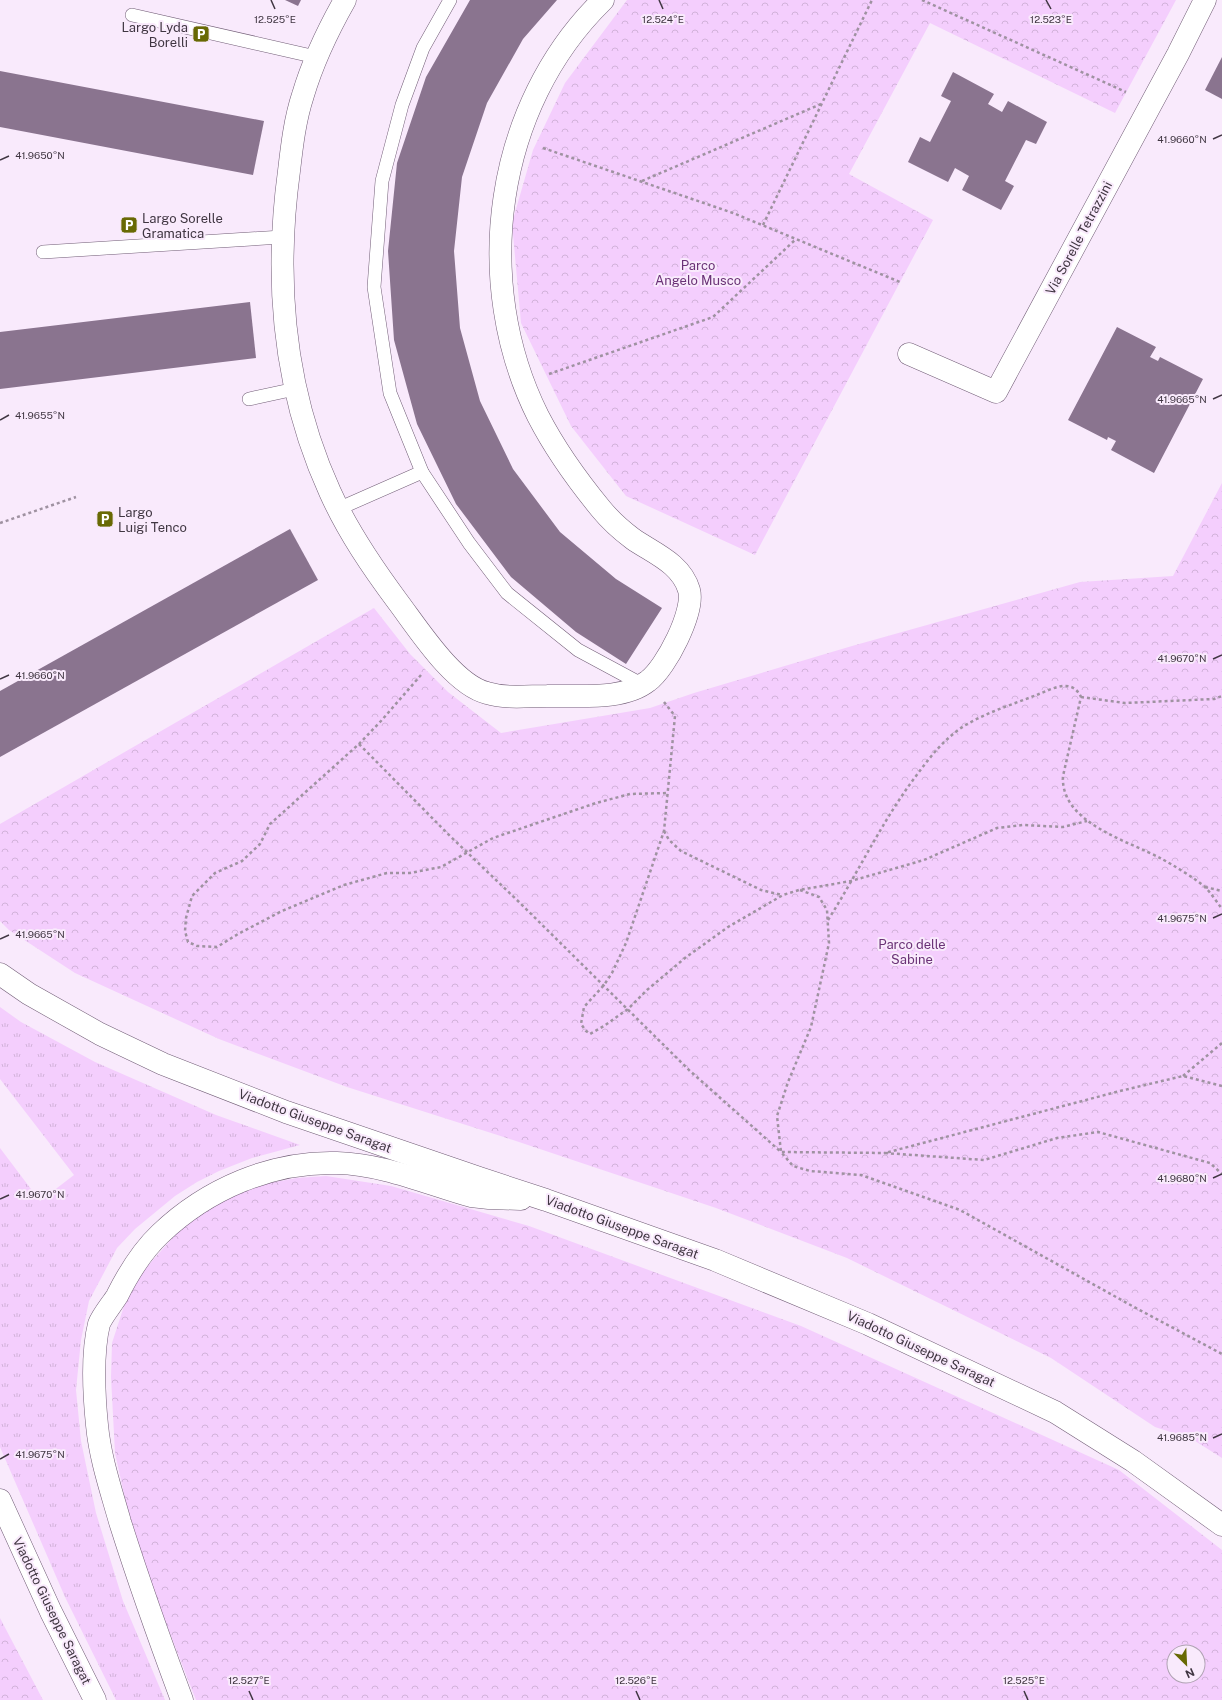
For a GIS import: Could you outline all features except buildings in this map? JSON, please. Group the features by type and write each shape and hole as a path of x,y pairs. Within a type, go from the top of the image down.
{"main road":[{"path":"345,0 316,57 303,95 295,126 282,237 282,302 286,342 295,388 315,455 338,509 375,571 440,656 463,682 482,692 502,696 615,694 633,690 643,685 654,676 664,664 687,617 691,601 687,585 676,568 668,560 630,537 604,514 566,462 551,438 538,415 524,382 513,349 501,279 500,248 504,194 512,157 518,139 531,104 548,71 582,22 603,0"},
{"name":"Via Sorelle Tetrazzini","path":"909,354 996,392 1178,54 1205,0"},
{"name":"Viadotto Giuseppe Saragat","path":"0,974 29,994 100,1034 170,1066 286,1112 546,1200 715,1260 862,1322 1034,1401 1133,1460 1222,1525"},
{"path":"182,1700 157,1634 121,1524 108,1482 97,1426 95,1360 100,1323 126,1278 141,1257 159,1235 197,1205 248,1179 273,1169 293,1165 339,1163 362,1165 471,1196 496,1199 546,1200"},
{"name":"Viadotto Giuseppe Saragat","path":"0,1500 51,1612 95,1700"}],"lane":[{"path":"450,0 423,48 402,105 382,181 374,287 390,393 422,472 469,543 507,593 578,650 643,685"},
{"path":"132,15 316,57"},
{"path":"42,252 282,237"},
{"path":"249,399 295,388"},
{"path":"338,509 422,472"}],"path":[{"path":"763,225 872,0"},
{"path":"922,0 1126,92"},
{"path":"641,181 822,104"},
{"path":"518,139 733,212 900,282"},
{"path":"524,382 713,317 796,239"},
{"path":"0,523 76,497"},
{"path":"440,656 358,744 270,824 260,844 242,861 215,873 192,896 184,931 188,942 197,946 217,947 282,911 344,885 387,872 410,873 441,867 493,838 596,803 630,794 668,793"},
{"path":"827,921 904,792 940,745 964,727 987,714 1064,686 1073,687 1078,691 1081,697 1062,785 1064,792 1072,805 1087,821 1162,859 1205,887 1222,909"},
{"path":"1081,697 1126,703 1214,699 1222,696"},
{"path":"662,701 675,716 664,831 626,943 612,973 604,985 584,1007 581,1024 590,1034 628,1009 685,958 728,927 783,895 799,890 851,881 924,860 997,828 1023,825 1063,827 1087,821"},
{"path":"358,744 690,1071 781,1152 792,1166 810,1171 861,1175 960,1210 1222,1354"},
{"path":"664,831 669,840 681,851 761,890 783,895"},
{"path":"1205,887 1222,891"},
{"path":"781,1152 777,1116 788,1082 811,1027 829,943 827,910 820,897 799,890"},
{"path":"885,1153 1120,1091 1183,1076 1222,1043"},
{"path":"1183,1076 1222,1086"},
{"path":"781,1152 885,1153 984,1160 1057,1138 1098,1132 1210,1163 1222,1174"}],"green space":[{"name":"Parco Angelo Musco","path":"627,0 1176,0 1115,113 930,23 849,174 933,220 755,555 626,496 571,426 521,323 512,223 533,150 565,83"},
{"name":"Parco delle Sabine","path":"1222,483 1222,1458 1192,1439 1155,1427 1051,1358 847,1258 716,1208 513,1140 347,1087 219,1039 75,973 9,930 0,921 0,824 374,608 410,654 448,692 501,733 650,708 694,693 852,646 1080,582 1173,576"},
{"path":"0,1007 21,1022 95,1062 216,1115 300,1145 252,1158 219,1171 197,1182 175,1196 135,1229 117,1248 89,1301 81,1340 76,1390 81,1441 96,1513 123,1601 165,1700 116,1700 65,1597 0,1447 0,1148 40,1201 74,1175 0,1079"},
{"path":"326,1176 391,1186 529,1226 801,1326 1119,1470 1222,1550 1222,1700 196,1700 135,1544 115,1453 111,1377 112,1343 125,1303 145,1269 184,1225 235,1193 264,1184 297,1178"},
{"path":"0,1618 43,1700 0,1700"}],"place":[{"name":"Largo Lyda Borelli","path":"201,34"},
{"name":"Largo Sorelle Gramatica","path":"129,225"},
{"name":"Largo Luigi Tenco","path":"105,519"}]}
